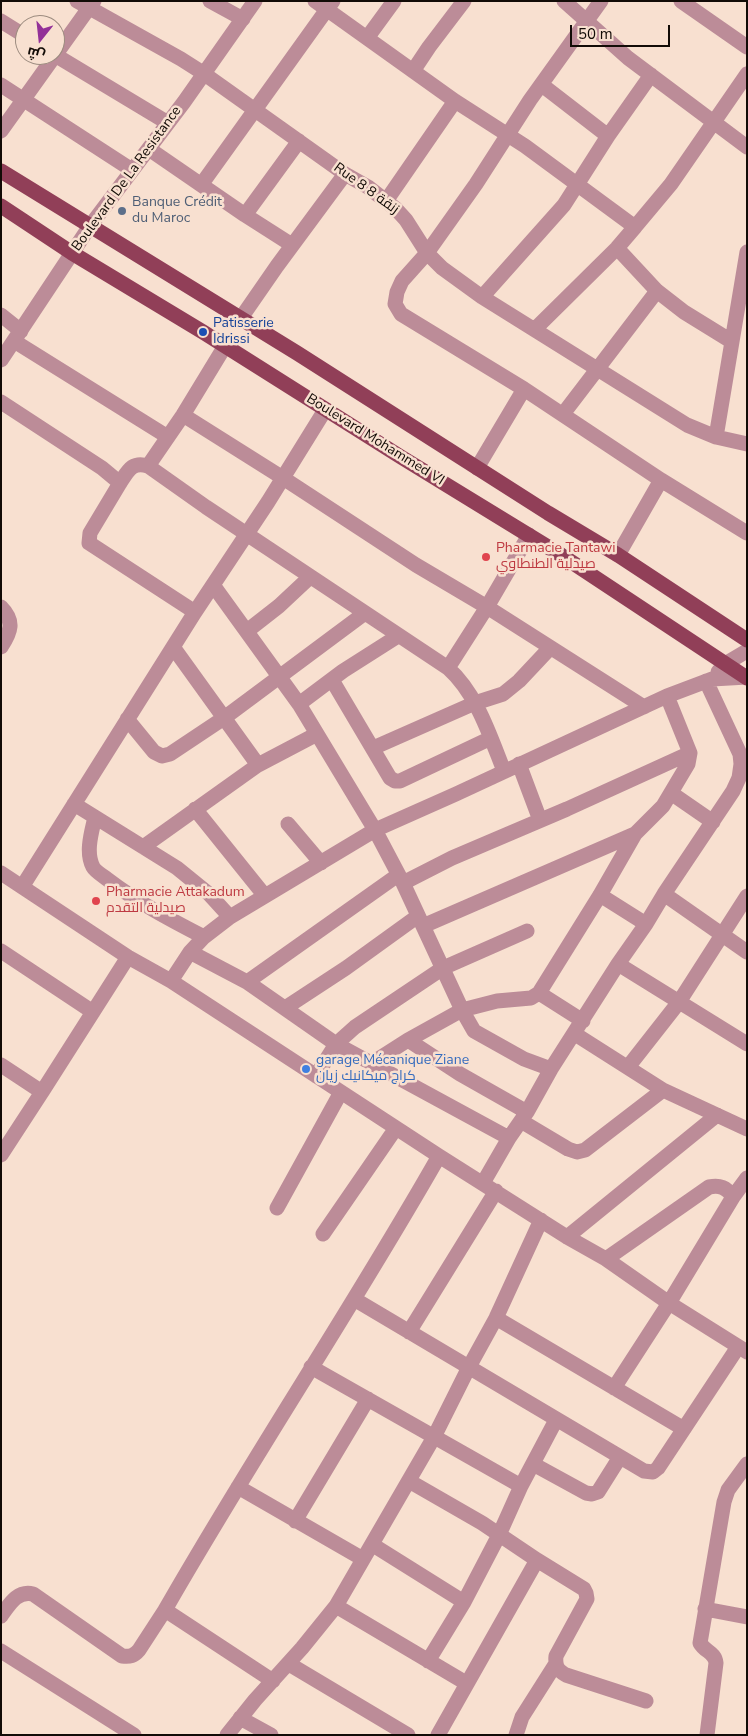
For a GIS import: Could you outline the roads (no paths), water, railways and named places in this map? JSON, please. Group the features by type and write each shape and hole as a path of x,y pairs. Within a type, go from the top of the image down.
{"main road":[{"path":"1,171 241,318 618,555 747,640"},
{"name":"Boulevard Mohammed VI","path":"1,206 72,253 529,535 746,678"}],"street":[{"path":"210,1 242,19"},
{"name":"Boulevard De La Resistance","path":"1,360 90,226 149,149 256,1"},
{"path":"314,1 330,6 367,38 455,101 508,135 635,227"},
{"path":"367,38 394,1"},
{"path":"413,71 464,1"},
{"path":"564,1 628,58 747,147"},
{"path":"601,1 427,253 408,272 394,299 397,310 524,389 661,480 747,533"},
{"path":"681,1 747,47"},
{"path":"65,39 87,3"},
{"name":"Rue 8 8 زنقة","path":"87,3 203,73 345,174 368,187 406,220 427,253 442,268 482,298 535,329 687,425 716,437 747,444"},
{"path":"201,185 330,6"},
{"path":"1,21 15,30"},
{"path":"65,61 168,123"},
{"path":"1,130 48,65"},
{"path":"535,329 617,248 671,184 712,122 747,74"},
{"path":"482,298 549,222 578,185 608,136 652,75"},
{"path":"1,85 132,170"},
{"path":"542,85 608,136"},
{"path":"386,201 455,101"},
{"path":"245,215 299,142"},
{"path":"149,149 292,245"},
{"path":"241,318 345,174"},
{"path":"617,248 657,291 684,312 731,341"},
{"path":"716,437 731,341 743,299 747,252"},
{"path":"563,414 657,291"},
{"path":"1,315 18,336 168,437"},
{"path":"148,466 183,415 225,346"},
{"path":"477,468 524,389"},
{"path":"1,402 102,468 120,483"},
{"path":"22,887 194,612 283,478 325,410"},
{"path":"183,415 416,565 487,607 644,707"},
{"path":"194,612 89,543 90,533 94,524 131,467 141,464 148,466 448,668 459,679 475,703 504,771"},
{"path":"618,555 661,480"},
{"path":"448,668 487,607 529,535"},
{"path":"247,631 279,606 310,576"},
{"path":"213,585 298,704 375,830 474,1031 524,1059 552,1069"},
{"path":"1,607 8,614 10,622 9,635 1,647"},
{"path":"127,720 154,752 162,756 170,754 224,718 365,613"},
{"path":"298,704 398,636"},
{"path":"173,646 258,765"},
{"path":"373,748 475,703 503,694 550,648"},
{"path":"709,680 725,664 747,650"},
{"path":"171,981 190,952 204,937 230,917 375,830 667,696 709,680 746,678"},
{"path":"332,680 390,778 398,781 491,738"},
{"path":"409,1332 489,1187 509,1138 618,964 713,822 739,778 744,765 709,680"},
{"path":"372,1063 408,1040 462,1010 497,1001 531,998 539,992 600,895 635,834 656,814 685,770 690,753 667,696"},
{"path":"143,847 258,765 317,734"},
{"path":"247,982 400,879 540,820 690,753"},
{"path":"519,764 540,820"},
{"path":"671,793 713,822"},
{"path":"74,804 178,868 209,894 230,917"},
{"path":"195,809 265,896"},
{"path":"95,817 90,841 90,855 93,867 119,888 169,919 204,937"},
{"path":"288,824 321,863"},
{"path":"285,1008 420,921 635,834"},
{"path":"1,873 128,957 171,981 439,1156 567,1237 606,1259 742,1350 658,1468 653,1472 644,1471 354,1299"},
{"path":"664,894 747,952"},
{"path":"600,895 646,924"},
{"path":"628,1067 679,1002 747,896"},
{"path":"316,1076 336,1044 355,1027 443,968 527,931"},
{"path":"1,951 92,1012"},
{"path":"190,952 247,982 336,1044 509,1138"},
{"path":"1,1154 128,957"},
{"path":"618,964 747,1044"},
{"path":"539,992 628,1067 663,1090 747,1129"},
{"path":"408,1040 576,1152 585,1150 663,1090"},
{"path":"1,1065 42,1092"},
{"path":"277,1208 341,1092"},
{"path":"567,1237 717,1115"},
{"path":"324,1234 396,1128"},
{"path":"1,1616 12,1601 19,1596 22,1594 33,1594 122,1656 128,1657 139,1650 354,1299 439,1156"},
{"path":"614,1388 670,1303 733,1197 747,1178"},
{"path":"606,1259 708,1187 719,1185 728,1190 733,1197"},
{"path":"227,1735 289,1664 336,1606 434,1437 496,1318 541,1220"},
{"path":"496,1318 684,1429"},
{"path":"311,1367 521,1486"},
{"path":"295,1521 368,1399"},
{"path":"428,1661 464,1602 556,1420"},
{"path":"533,1464 586,1493 592,1494 598,1492 620,1457"},
{"path":"706,1735 716,1663 713,1655 701,1646 700,1643 705,1609 724,1502 728,1490 747,1464"},
{"path":"409,1481 482,1523 584,1589 586,1593 586,1599 556,1656 555,1665 522,1717 516,1735"},
{"path":"238,1487 363,1559"},
{"path":"373,1545 464,1602"},
{"path":"438,1735 537,1560"},
{"path":"336,1606 466,1683"},
{"path":"705,1609 747,1617"},
{"path":"165,1610 273,1681"},
{"path":"1,1651 134,1735"},
{"path":"289,1664 408,1735"},
{"path":"555,1665 558,1671 566,1676 646,1701"},
{"path":"240,1718 271,1735"}],"place":[{"name":"Banque Crédit du Maroc","path":"122,211"},
{"name":"Patisserie Idrissi","path":"203,332"},
{"name":"Pharmacie Tantawi صيدلية الطنطاوي","path":"486,557"},
{"name":"Pharmacie Attakadum صيدلية التقدم","path":"96,901"},
{"name":"garage Mécanique Ziane كراج ميكانيك زيان","path":"306,1069"}]}
